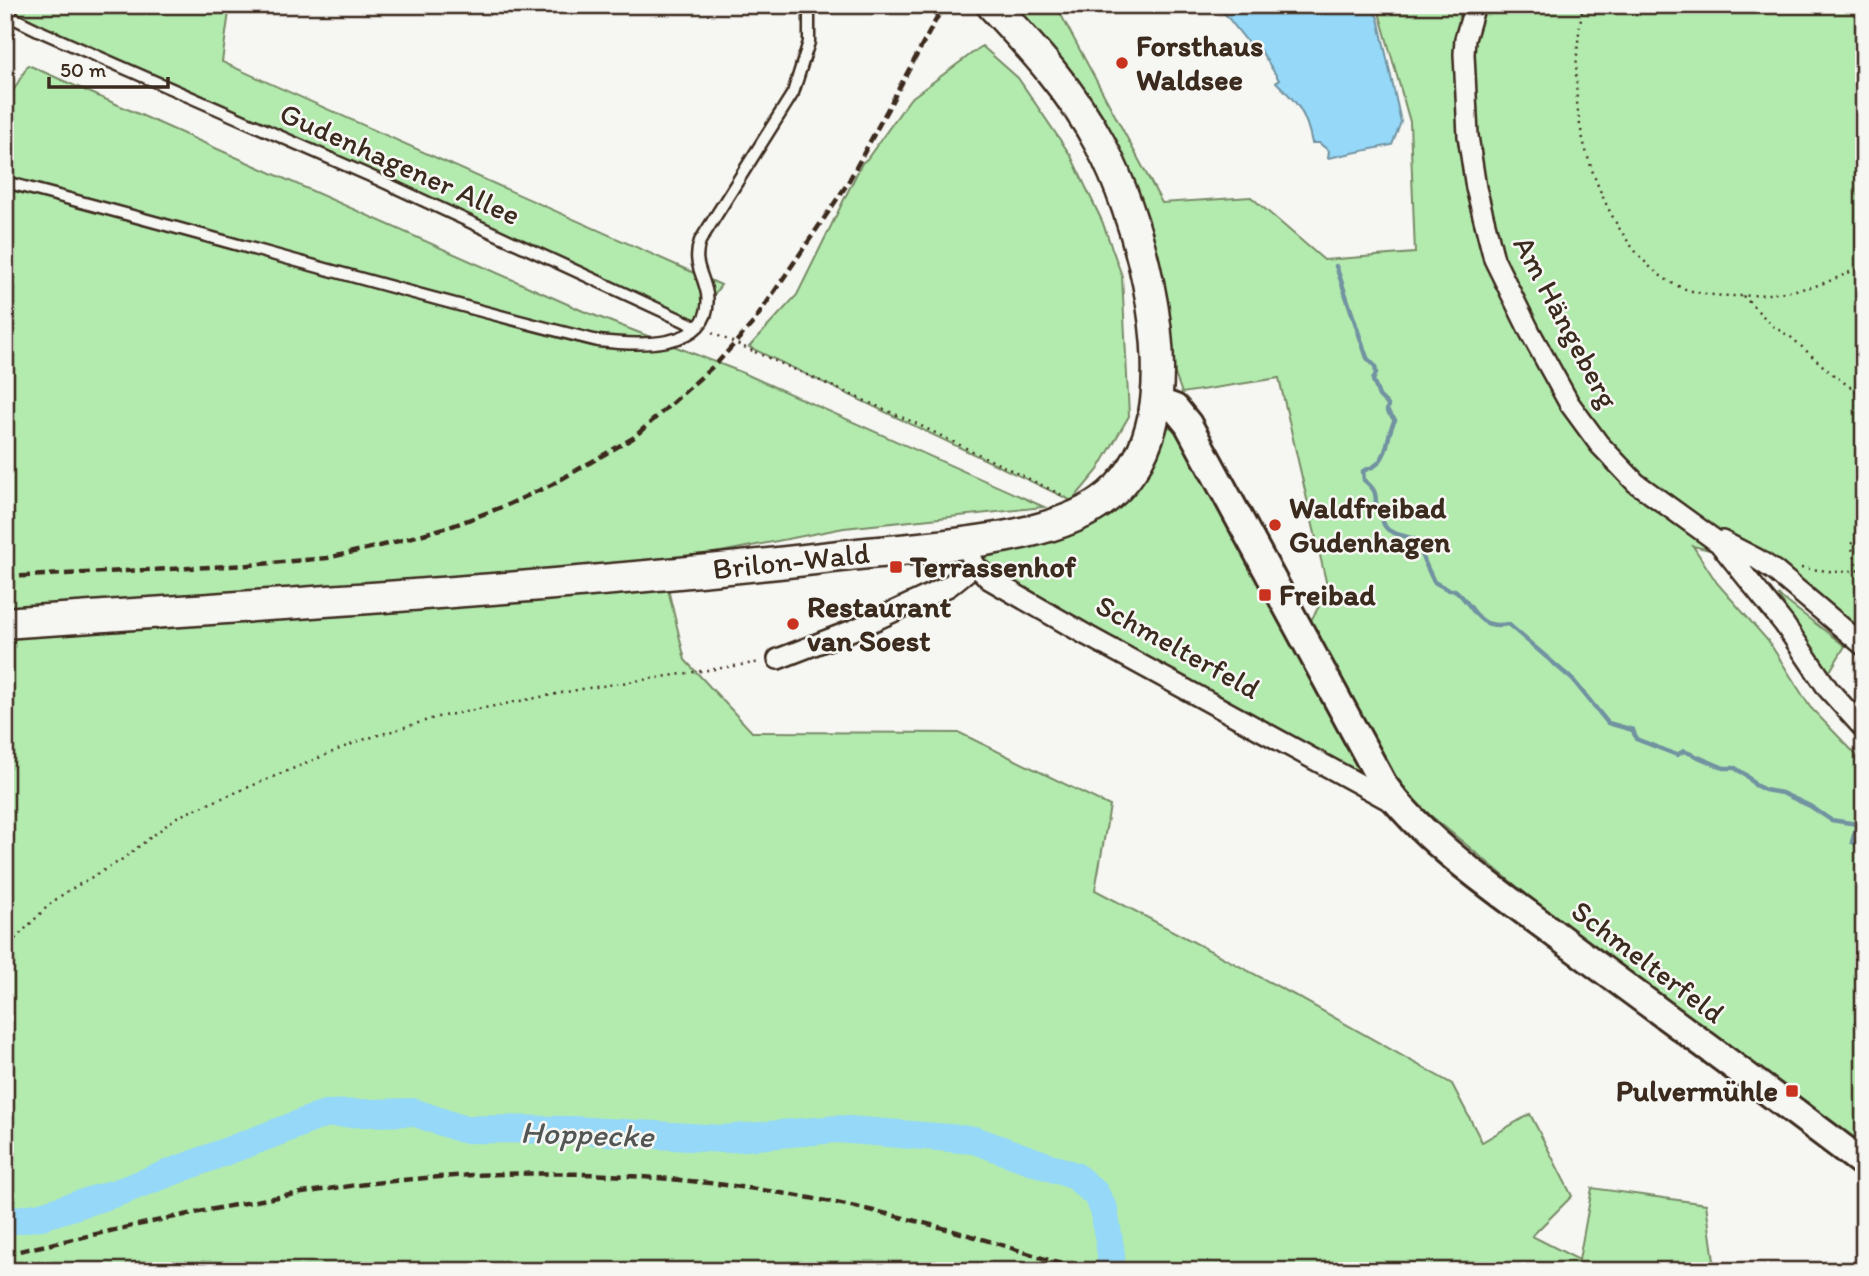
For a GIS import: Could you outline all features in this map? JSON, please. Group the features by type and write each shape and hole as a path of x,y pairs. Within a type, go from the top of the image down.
{"main road":[{"name":"Brilon-Wald","path":"5,623 454,593 746,567 964,541 1040,529 1070,519 1098,504 1123,482 1145,446 1152,425 1156,401 1157,359 1147,278 1135,228 1121,187 1101,146 1050,68 992,5"},
{"name":"Schmelterfeld","path":"1156,401 1175,408 1188,424 1383,784 1398,805 1450,852 1531,916 1864,1164"}],"street":[{"name":"Am Hängeberg","path":"1475,5 1465,39 1464,54 1468,136 1487,235 1506,287 1569,403 1599,444 1624,472 1653,497 1712,536 1739,565 1784,624 1828,689 1864,729"},
{"path":"1712,536 1766,565 1864,646"},
{"name":"Schmelterfeld","path":"778,659 858,628 949,586 973,561 989,579 1088,636 1398,805"}],"lane":[{"path":"5,182 598,341 632,345 676,340 697,327 706,310 707,299 696,251 706,230 793,93 809,42 808,5"},
{"name":"Gudenhagener Allee","path":"5,14 377,179 697,327"}],"path":[{"path":"1583,5 1576,85 1578,113 1591,163 1615,220 1640,258 1675,285 1698,293 1743,296 1814,286 1864,265"},
{"path":"1743,296 1773,326 1792,338 1831,373 1864,397"},
{"path":"712,333 915,423 1055,490 1069,499 1059,505"},
{"path":"1857,571 1851,544 1856,539 1864,540"},
{"path":"1766,565 1838,572 1864,570"},
{"path":"5,949 57,899 120,861 177,817 359,741 451,715 582,689 778,659"}],"green space":[{"path":"5,5 230,5 222,62 721,285 694,322 5,13"},
{"path":"1005,5 1067,5 1060,13 1162,203 1251,197 1324,260 1415,253 1410,122 1377,5 1864,5 1864,634 1752,560 1693,546 1717,583 1769,642 1810,707 1864,763 1864,1148 1582,940 1396,787 1309,624 1328,590 1279,378 1182,393 1168,355 1158,266"},
{"path":"982,46 1018,78 1071,156 1102,221 1122,276 1129,416 1098,470 1072,501 749,347 797,295 862,163 910,99"},
{"path":"28,65 583,311 741,372 1044,507 844,528 664,563 5,609 5,105"},
{"path":"1168,427 1179,430 1366,777 1091,635 986,564 983,550 1045,540 1094,524 1139,476 1163,431"},
{"path":"667,585 685,660 752,732 960,733 1110,806 1095,890 1296,996 1452,1084 1482,1142 1530,1114 1572,1196 1532,1236 1579,1260 1592,1188 1706,1204 1715,1268 1721,1271 5,1271 5,633"},
{"path":"1778,595 1845,646 1827,676"}],"water":[{"path":"1218,5 1370,5 1378,18 1401,122 1392,145 1328,158 1329,151 1319,143 1312,143 1300,109 1276,82 1279,80 1261,51 1257,54"}],"waterway":[{"path":"1336,266 1367,358 1375,366 1373,380 1379,396 1388,405 1387,411 1395,420 1382,458 1377,464 1363,471 1364,480 1375,492 1376,507 1381,512 1384,525 1392,532 1414,539 1434,582 1449,590 1455,590 1477,616 1489,624 1508,624 1573,680 1608,723 1633,730 1636,739 1677,755 1684,751 1724,768 1735,768 1755,785 1782,793 1810,806 1831,820 1857,824 1852,842 1864,844"},
{"name":"Hoppecke","path":"5,1222 41,1216 119,1192 325,1114 413,1112 462,1129 573,1130 723,1139 837,1129 974,1140 1075,1176 1095,1193 1104,1209 1111,1271"}],"railway":[{"path":"5,577 249,565 327,558 455,525 507,505 551,485 633,438 718,362 753,323 846,186 944,5"},
{"path":"5,1254 194,1213 335,1188 473,1175 561,1174 649,1177 736,1186 823,1200 909,1219 1080,1271"}],"place":[{"name":"Forsthaus Waldsee","path":"1122,63"},
{"name":"Waldfreibad Gudenhagen","path":"1275,525"},
{"name":"Terrassenhof","path":"896,567"},
{"name":"Freibad","path":"1265,595"},
{"name":"Restaurant van Soest","path":"793,624"},
{"name":"Pulvermühle","path":"1792,1091"}]}
